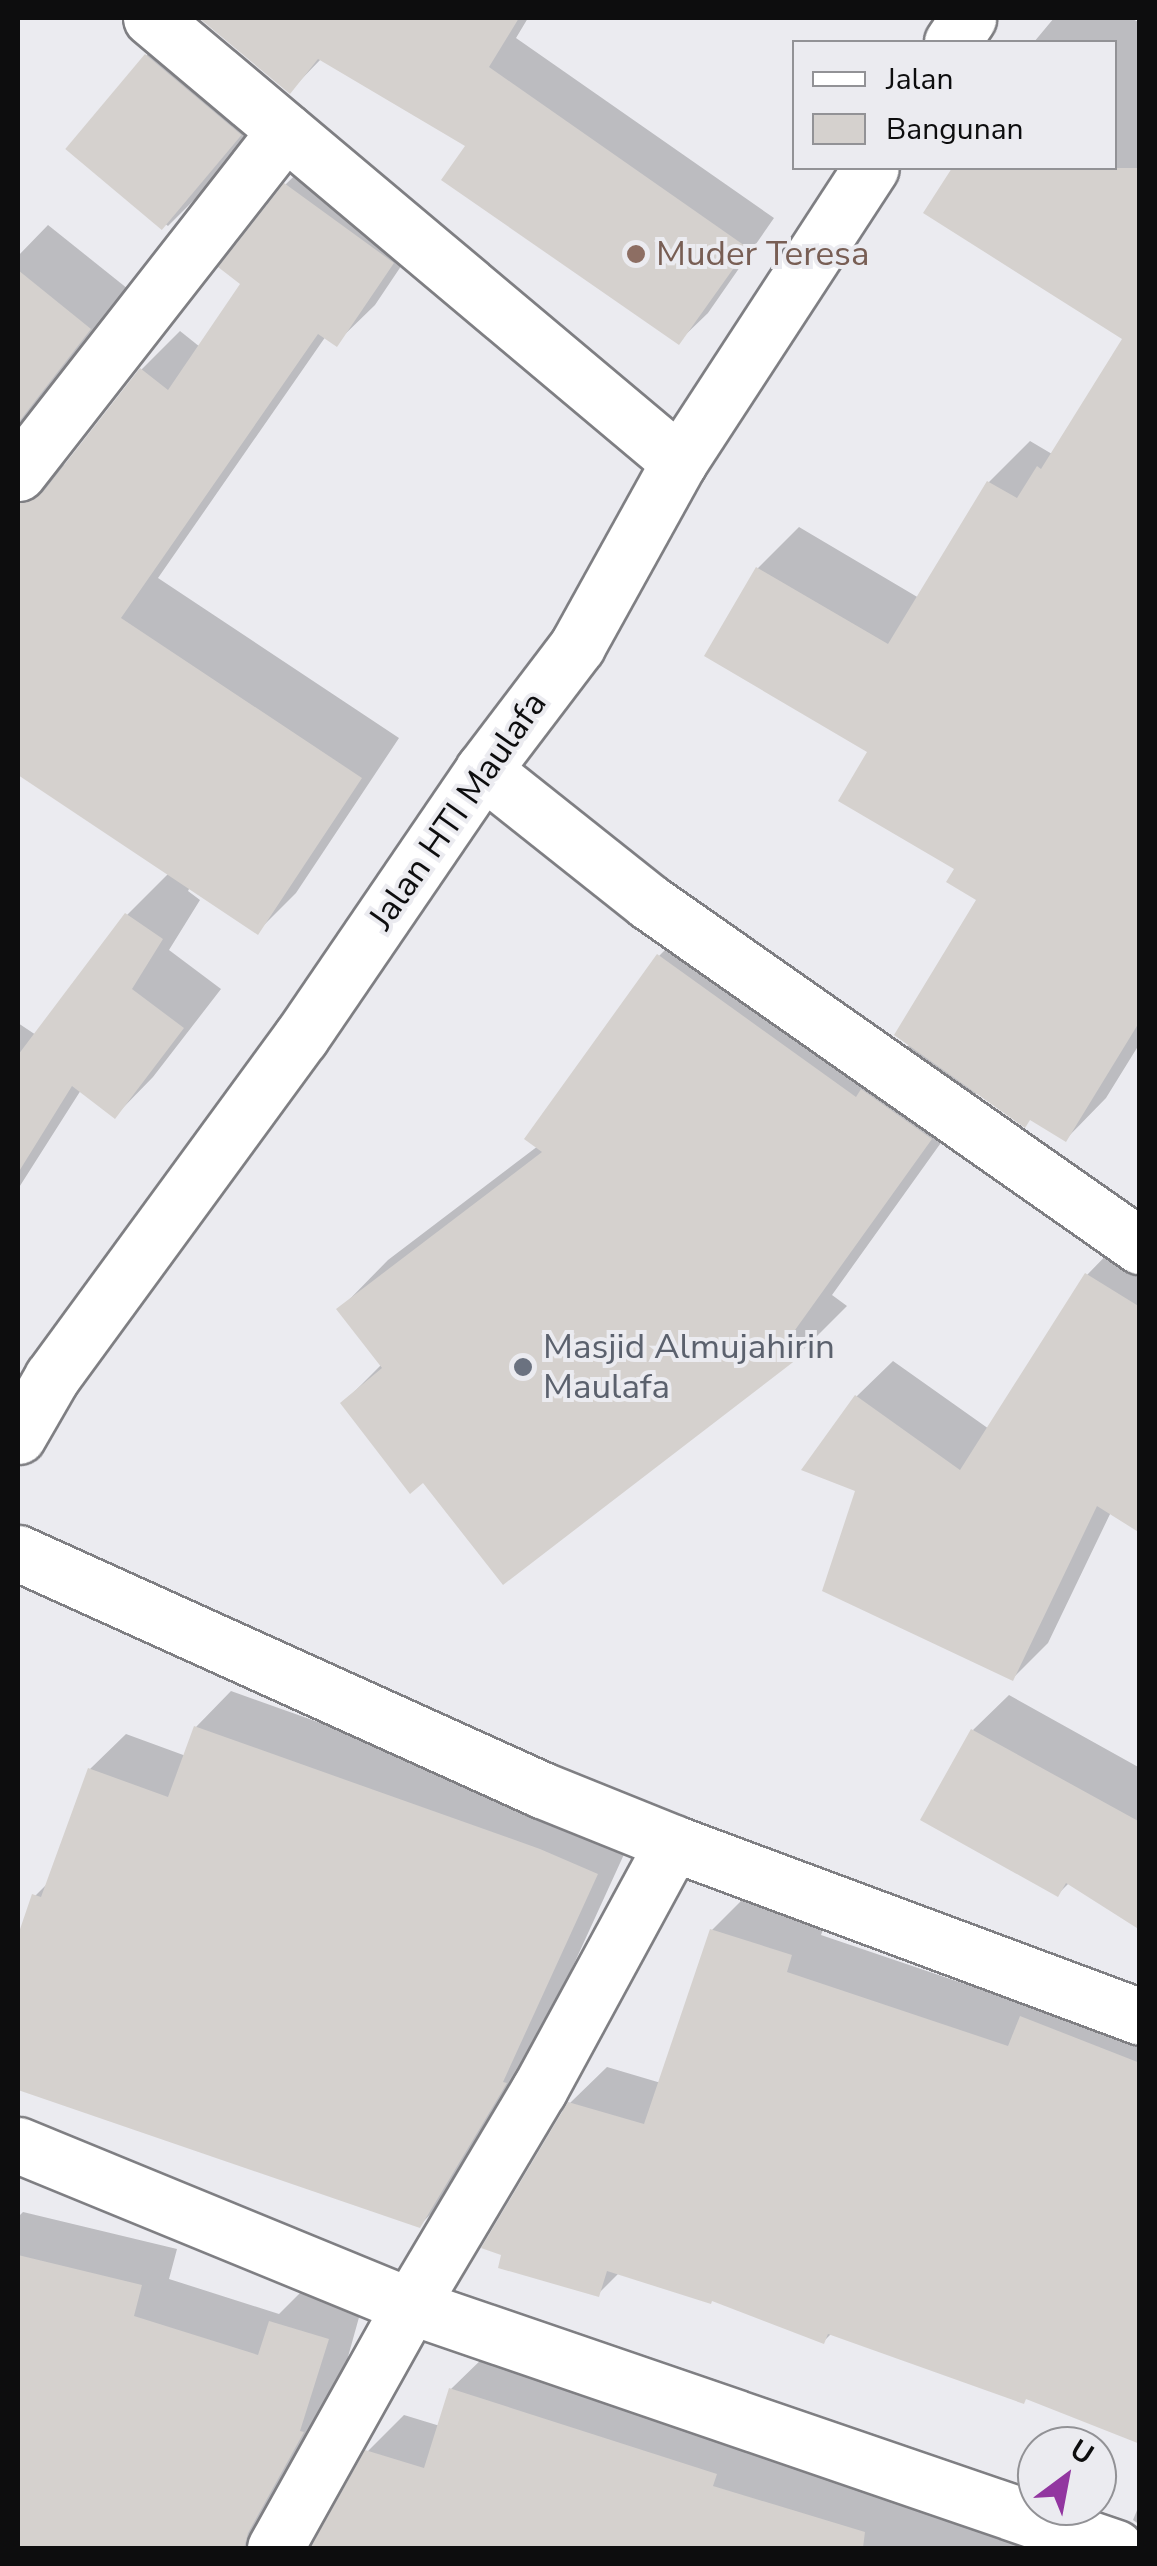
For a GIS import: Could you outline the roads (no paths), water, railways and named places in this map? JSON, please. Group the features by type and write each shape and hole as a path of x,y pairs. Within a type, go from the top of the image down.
{"street":[{"path":"151,18 679,462"},
{"path":"953,40 968,18"},
{"path":"18,473 285,131"},
{"name":"Jalan HTI Maulafa","path":"18,1436 52,1377 301,1037 483,770 577,646 679,462 870,170"},
{"path":"483,770 649,902 1140,1246"},
{"path":"18,1553 524,1782 673,1843 1140,2016"},
{"path":"276,2548 410,2306 539,2090 673,1843"},
{"path":"18,2145 410,2306 1116,2548"}],"place":[{"name":"Muder Teresa","path":"636,254"},
{"name":"Masjid Almujahirin Maulafa","path":"523,1367"}]}
